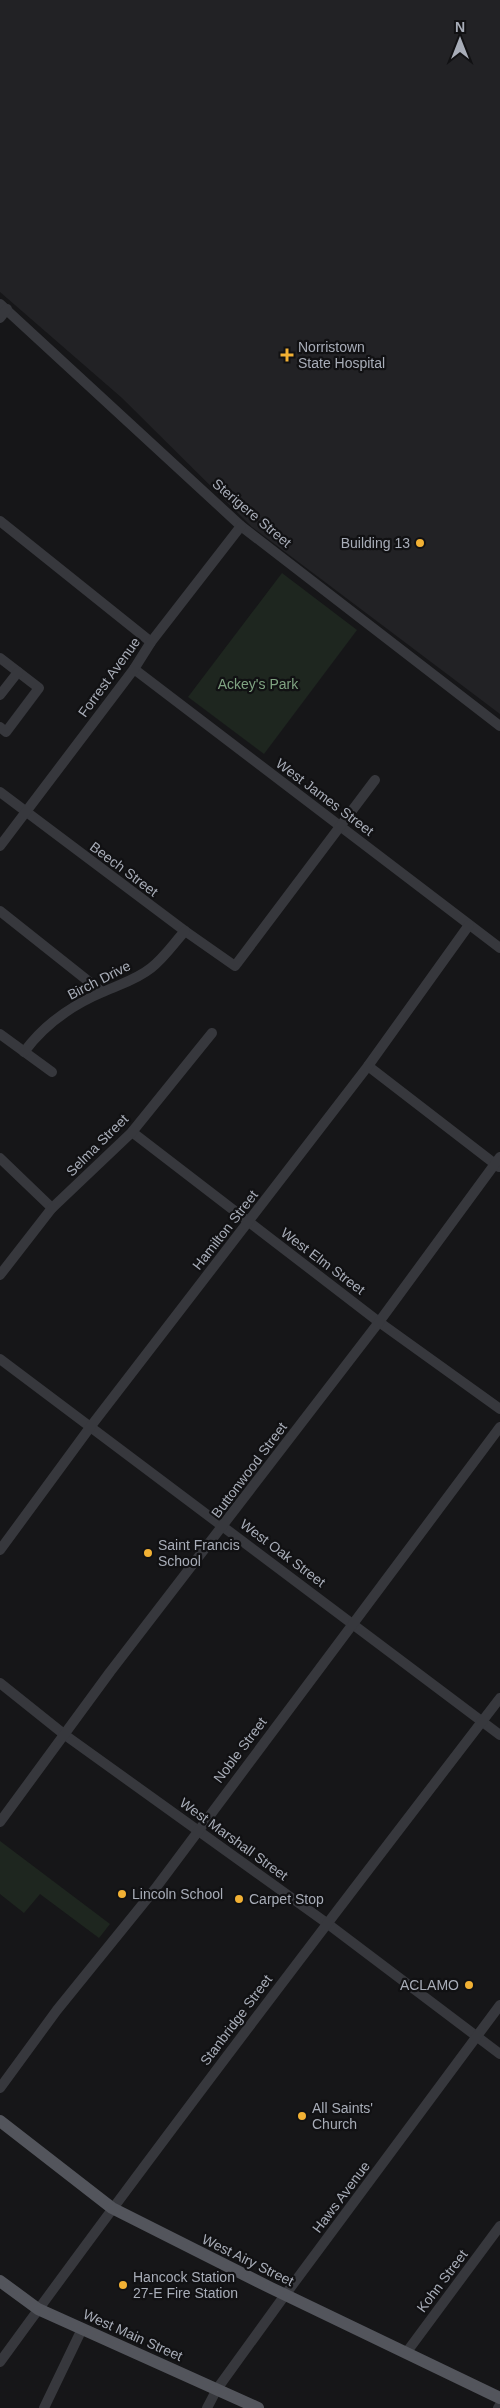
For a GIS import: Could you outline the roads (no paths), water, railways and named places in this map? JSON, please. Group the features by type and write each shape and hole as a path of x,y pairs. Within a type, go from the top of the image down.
{"main road":[{"name":"West Airy Street","path":"0,2121 112,2208 285,2295 500,2398"},
{"name":"West Main Street","path":"0,2281 38,2309 258,2408"}],"street":[{"path":"0,318 3,307"},
{"name":"Sterigere Street","path":"3,307 241,526 500,726"},
{"path":"0,521 151,642"},
{"name":"Forrest Avenue","path":"0,846 134,669 151,642 241,526"},
{"path":"0,658 40,688 6,732 0,727"},
{"name":"West James Street","path":"134,669 500,948"},
{"path":"0,695 18,672"},
{"path":"342,827 375,780"},
{"name":"Beech Street","path":"0,792 234,966 342,827"},
{"path":"0,911 102,992"},
{"name":"Hamilton Street","path":"0,1550 91,1426 368,1066 469,925"},
{"name":"Birch Drive","path":"24,1052 36,1036 53,1020 102,992 127,983 152,968 185,931"},
{"name":"Selma Street","path":"0,1275 52,1208 132,1132 212,1033"},
{"path":"0,1034 52,1072"},
{"path":"368,1066 498,1162"},
{"name":"West Elm Street","path":"132,1132 379,1322 500,1409"},
{"path":"0,1158 52,1208"},
{"name":"Buttonwood Street","path":"0,1822 66,1735 110,1672 224,1526 498,1162"},
{"name":"West Oak Street","path":"0,1359 500,1735"},
{"name":"Noble Street","path":"0,2088 57,2010 155,1889 500,1426"},
{"name":"West Marshall Street","path":"0,1684 66,1735 328,1924 500,2054"},
{"name":"Stanbridge Street","path":"0,2362 112,2208 500,1698"},
{"name":"Haws Avenue","path":"207,2408 217,2389 285,2295 500,2005"},
{"name":"Kohn Street","path":"406,2353 500,2226"},
{"path":"44,2408 82,2328"}],"place":[{"name":"Norristown State Hospital","path":"287,355"},
{"name":"Building 13","path":"420,543"},
{"name":"Saint Francis School","path":"148,1553"},
{"name":"Lincoln School","path":"122,1894"},
{"name":"Carpet Stop","path":"239,1899"},
{"name":"ACLAMO","path":"469,1985"},
{"name":"All Saints' Church","path":"302,2116"},
{"name":"Hancock Station 27-E Fire Station","path":"123,2285"}],"park label":[{"name":"Ackey's Park","path":"258,684"}]}
